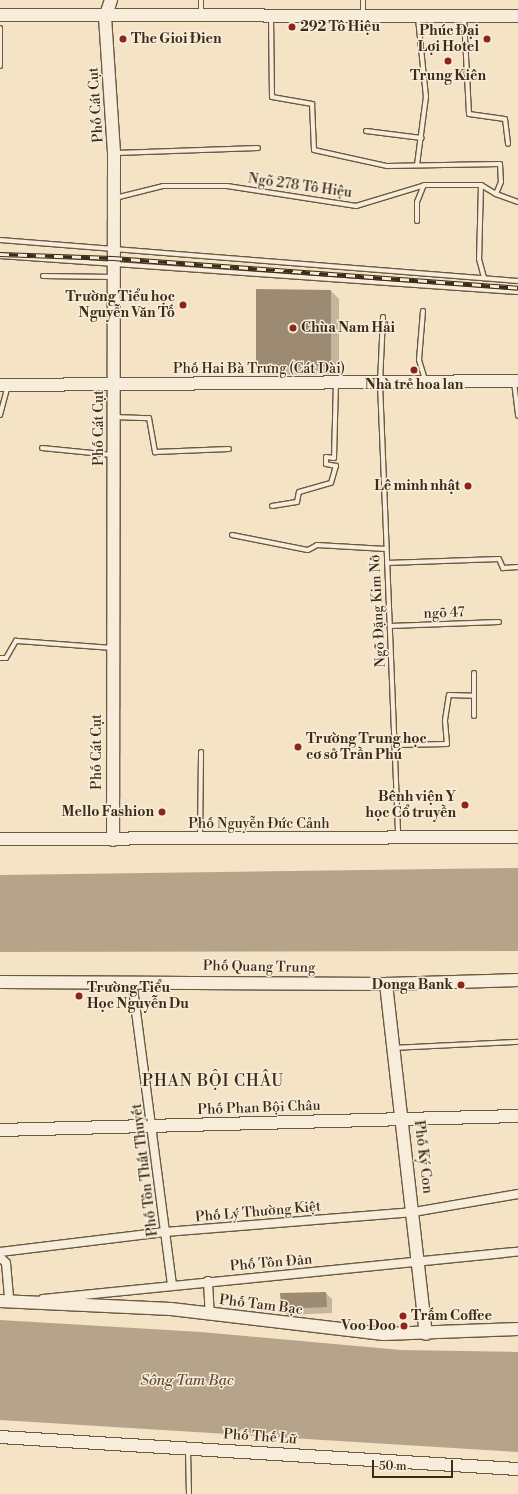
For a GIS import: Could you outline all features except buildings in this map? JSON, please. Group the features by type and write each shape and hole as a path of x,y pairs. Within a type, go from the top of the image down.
{"street":[{"path":"105,17 112,0"},
{"path":"0,16 105,17 202,14 518,16"},
{"name":"Phố Cát Cụt","path":"105,17 114,153 114,455 111,648 113,840"},
{"name":"Phố Hai Bà Trưng (Cát Dài)","path":"4,385 516,382"},
{"name":"Phố Nguyễn Đức Cảnh","path":"0,839 113,840 518,837"},
{"name":"Phố Quang Trung","path":"0,982 132,981 386,984 518,980"},
{"name":"Phố Tôn Thất Thuyết","path":"132,981 154,1126 172,1285"},
{"name":"Phố Ký Con","path":"386,984 392,1048 403,1118 420,1262 426,1334"},
{"name":"Phố Phan Bội Châu","path":"0,1130 518,1116"},
{"name":"Phố Lý Thường Kiệt","path":"0,1252 165,1232 414,1212 518,1194"},
{"name":"Phố Tôn Đản","path":"26,1300 208,1281 518,1252"},
{"path":"0,1257 6,1263 5,1301"},
{"path":"208,1281 210,1314"},
{"name":"Phố Tam Bạc","path":"5,1301 26,1300 210,1314 384,1334 426,1334 518,1329"},
{"name":"Phố Thế Lữ","path":"0,1437 188,1447 518,1470"}],"lane":[{"path":"201,0 202,14"},
{"path":"363,0 363,16"},
{"path":"271,15 272,97 312,104 314,150 387,166 417,164 500,164 501,182 496,194"},
{"path":"417,164 422,138 426,97 418,16"},
{"path":"464,16 470,114 505,119 508,144"},
{"path":"0,28 0,66"},
{"path":"366,131 422,138"},
{"path":"114,153 258,148"},
{"path":"417,221 419,189 425,185"},
{"name":"Ngõ 278 Tô Hiệu","path":"113,198 163,186 227,186 356,206 425,185 481,185"},
{"path":"484,278 479,259 481,185 496,194 518,202"},
{"path":"0,240 113,255 518,292"},
{"path":"0,256 113,255 518,281"},
{"path":"43,276 113,277"},
{"path":"422,311 419,360 426,383"},
{"name":"Ngõ Đặng Kim Nở","path":"383,317 380,383 398,838"},
{"path":"516,382 518,416"},
{"path":"272,506 297,502 299,492 331,483 336,466 326,464 326,457 334,458 336,384"},
{"path":"0,415 4,385"},
{"path":"114,417 149,418 155,452 229,449"},
{"path":"42,448 114,455"},
{"path":"232,534 308,550 316,545 386,549"},
{"path":"387,563 499,559 503,568 518,567"},
{"name":"ngõ 47","path":"390,626 499,622"},
{"path":"0,658 6,658 16,641 111,648"},
{"path":"474,673 474,716"},
{"path":"395,745 447,744 445,720 449,695 474,696"},
{"path":"200,839 201,752"},
{"path":"392,1048 518,1042"},
{"path":"188,1447 189,1494"}],"water":[{"path":"518,868 518,951 0,952 0,875"},
{"name":"Sông Tam Bạc","path":"0,1320 201,1332 401,1350 518,1352 518,1452 0,1420"}],"railway":[{"path":"0,254 113,258 518,288"}],"place":[{"name":"292 Tô Hiệu","path":"292,27"},
{"name":"The Gioi Đien","path":"123,39"},
{"name":"Phúc Đại Lợi Hotel","path":"487,39"},
{"name":"Trung Kiên","path":"448,61"},
{"name":"Trường Tiểu học Nguyễn Văn Tố","path":"183,305"},
{"name":"Chùa Nam Hải","path":"293,328"},
{"name":"Nhà trẻ hoa lan","path":"414,370"},
{"name":"Lê minh nhật","path":"468,486"},
{"name":"Trường Trung học cơ sở Trần Phú","path":"298,747"},
{"name":"Bênh viện Y học Cổ truyền","path":"465,805"},
{"name":"Mello Fashion","path":"162,812"},
{"name":"Donga Bank","path":"461,985"},
{"name":"Trường Tiểu Học Nguyễn Du","path":"79,996"},
{"name":"Trấm Coffee","path":"403,1316"},
{"name":"Voo Doo","path":"404,1326"}],"district":[{"name":"PHAN BỘI CHÂU","path":"213,1081"}]}
